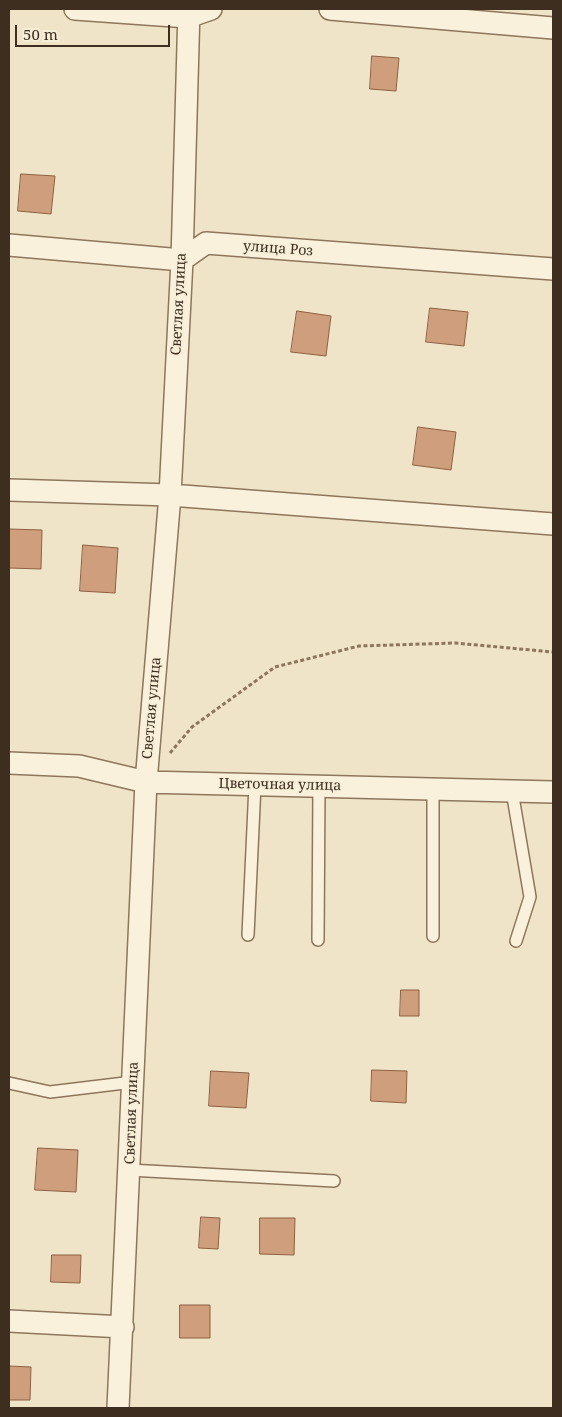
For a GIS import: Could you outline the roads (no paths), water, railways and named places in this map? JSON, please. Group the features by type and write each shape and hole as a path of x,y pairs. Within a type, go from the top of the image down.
{"street":[{"path":"75,9 188,13 211,9"},
{"path":"330,9 553,28"},
{"name":"Светлая улица","path":"118,1408 146,782 170,494 182,260 188,13"},
{"name":"улица Роз","path":"182,260 206,243 553,269"},
{"path":"9,245 182,260"},
{"path":"9,490 170,494 553,524"},
{"name":"Цветочная улица","path":"9,763 79,766 146,782 553,792"},
{"path":"9,1321 123,1327"}],"lane":[{"path":"248,936 255,785"},
{"path":"318,940 319,786"},
{"path":"433,789 433,936"},
{"path":"512,791 530,896 516,941"},
{"path":"9,1083 50,1092 133,1082"},
{"path":"129,1170 334,1180"}]}
